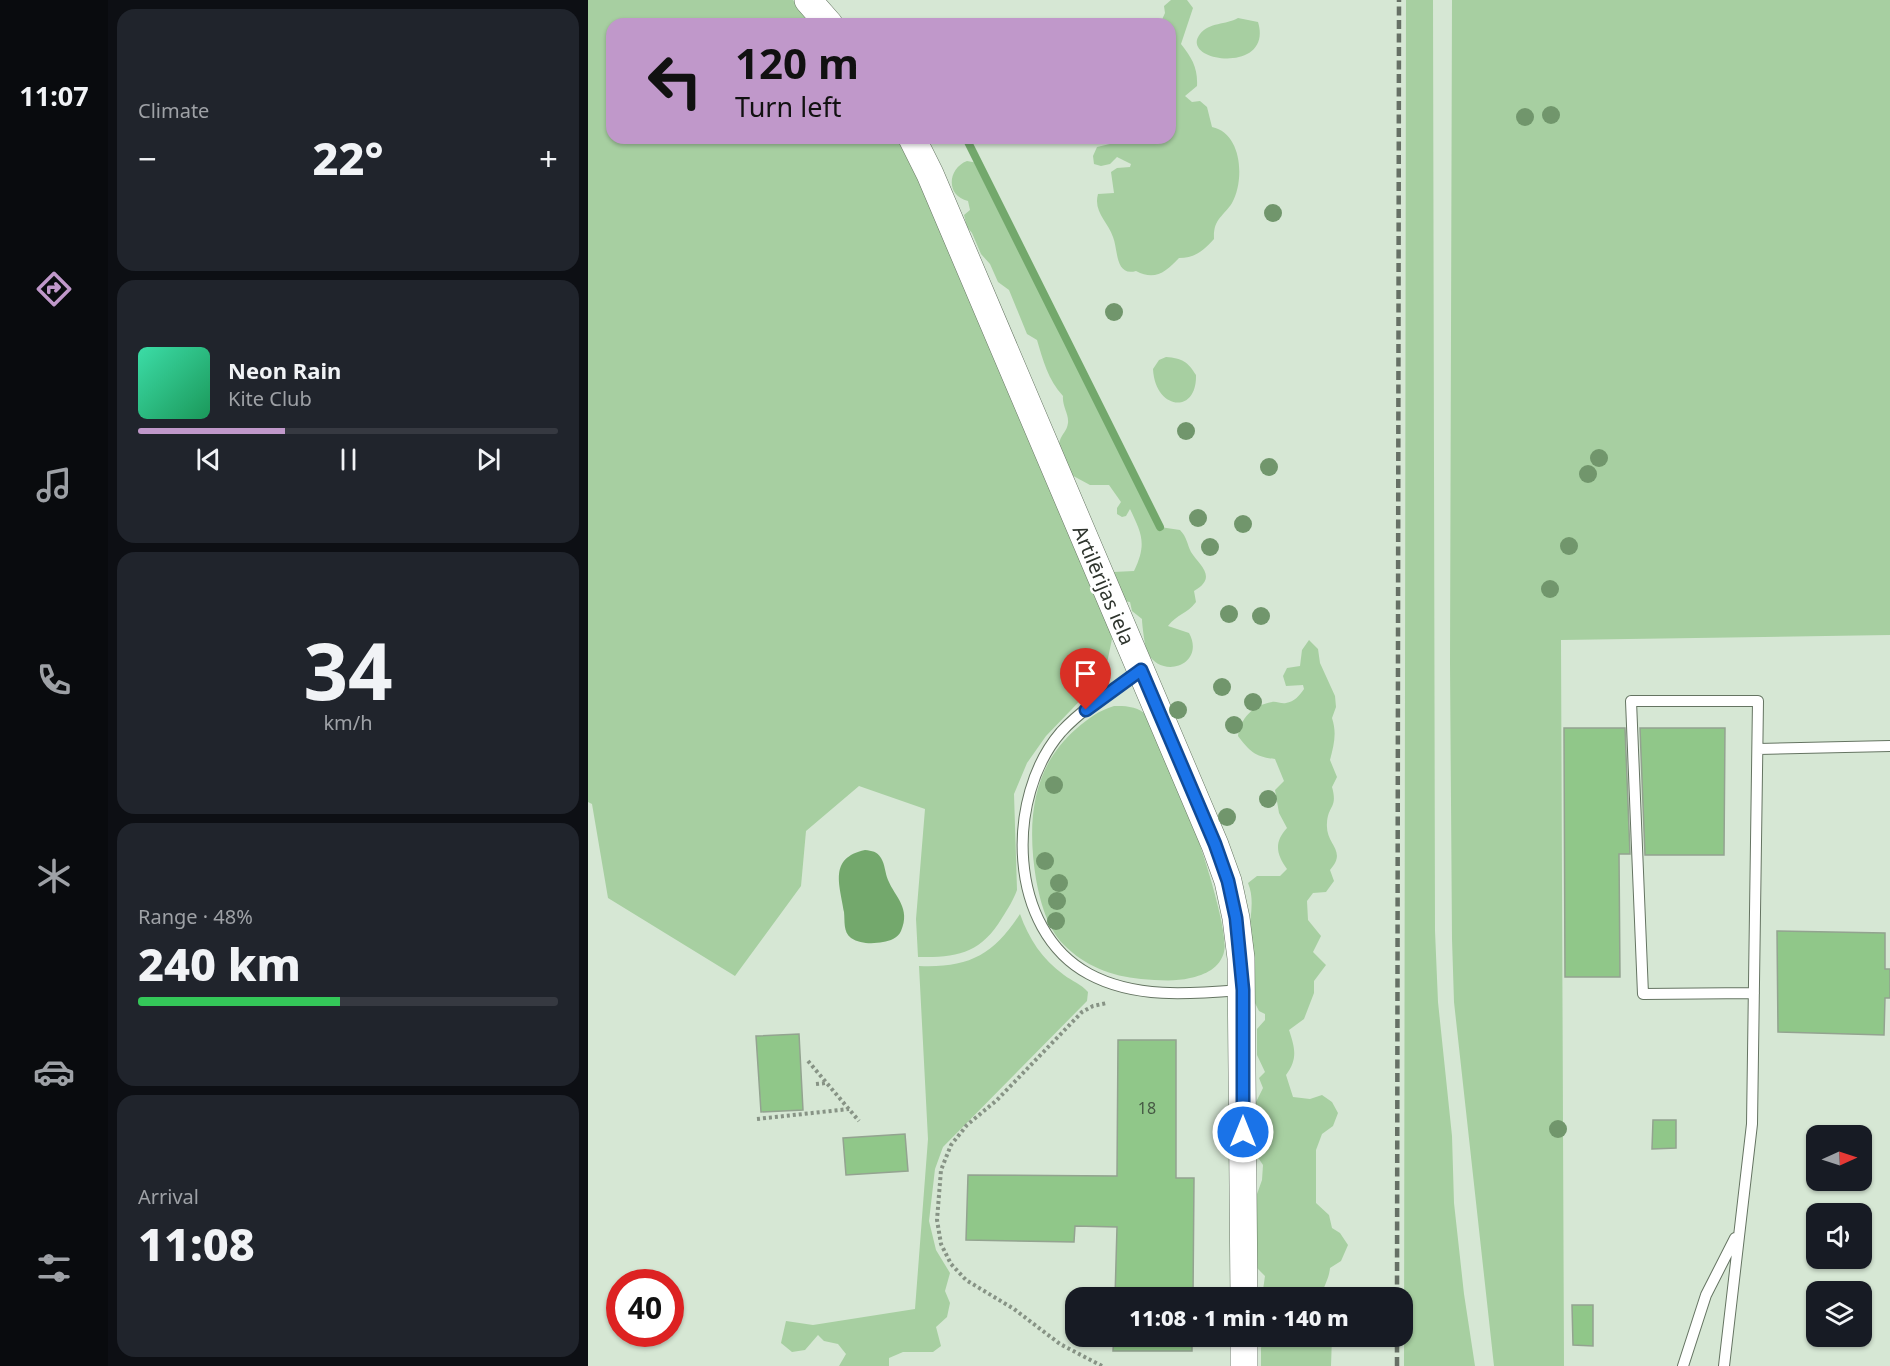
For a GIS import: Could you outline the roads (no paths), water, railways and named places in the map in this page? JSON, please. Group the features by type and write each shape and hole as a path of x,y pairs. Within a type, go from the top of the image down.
{"street":[{"path":"808,0 824,18"},
{"name":"Artilērijas iela","path":"915,144 930,174 1141,670 1228,881 1236,918 1243,990 1244,1287"},
{"path":"1244,1347 1244,1366"}],"lane":[{"path":"1141,670 1069,724 1048,750 1034,776 1027,795 1023,823 1023,854 1032,901 1047,936 1065,957 1089,974 1104,981 1152,992 1194,994 1243,990"},
{"path":"1724,1366 1752,1124 1758,748 1758,701 1631,701 1643,994 1754,993"},
{"path":"1758,748 1890,746"},
{"path":"1683,1366 1707,1295 1739,1230"}],"waterway":[{"path":"969,144 1160,527"}],"railway":[{"path":"1397,1287 1399,0"},
{"path":"1397,1347 1397,1366"}]}
